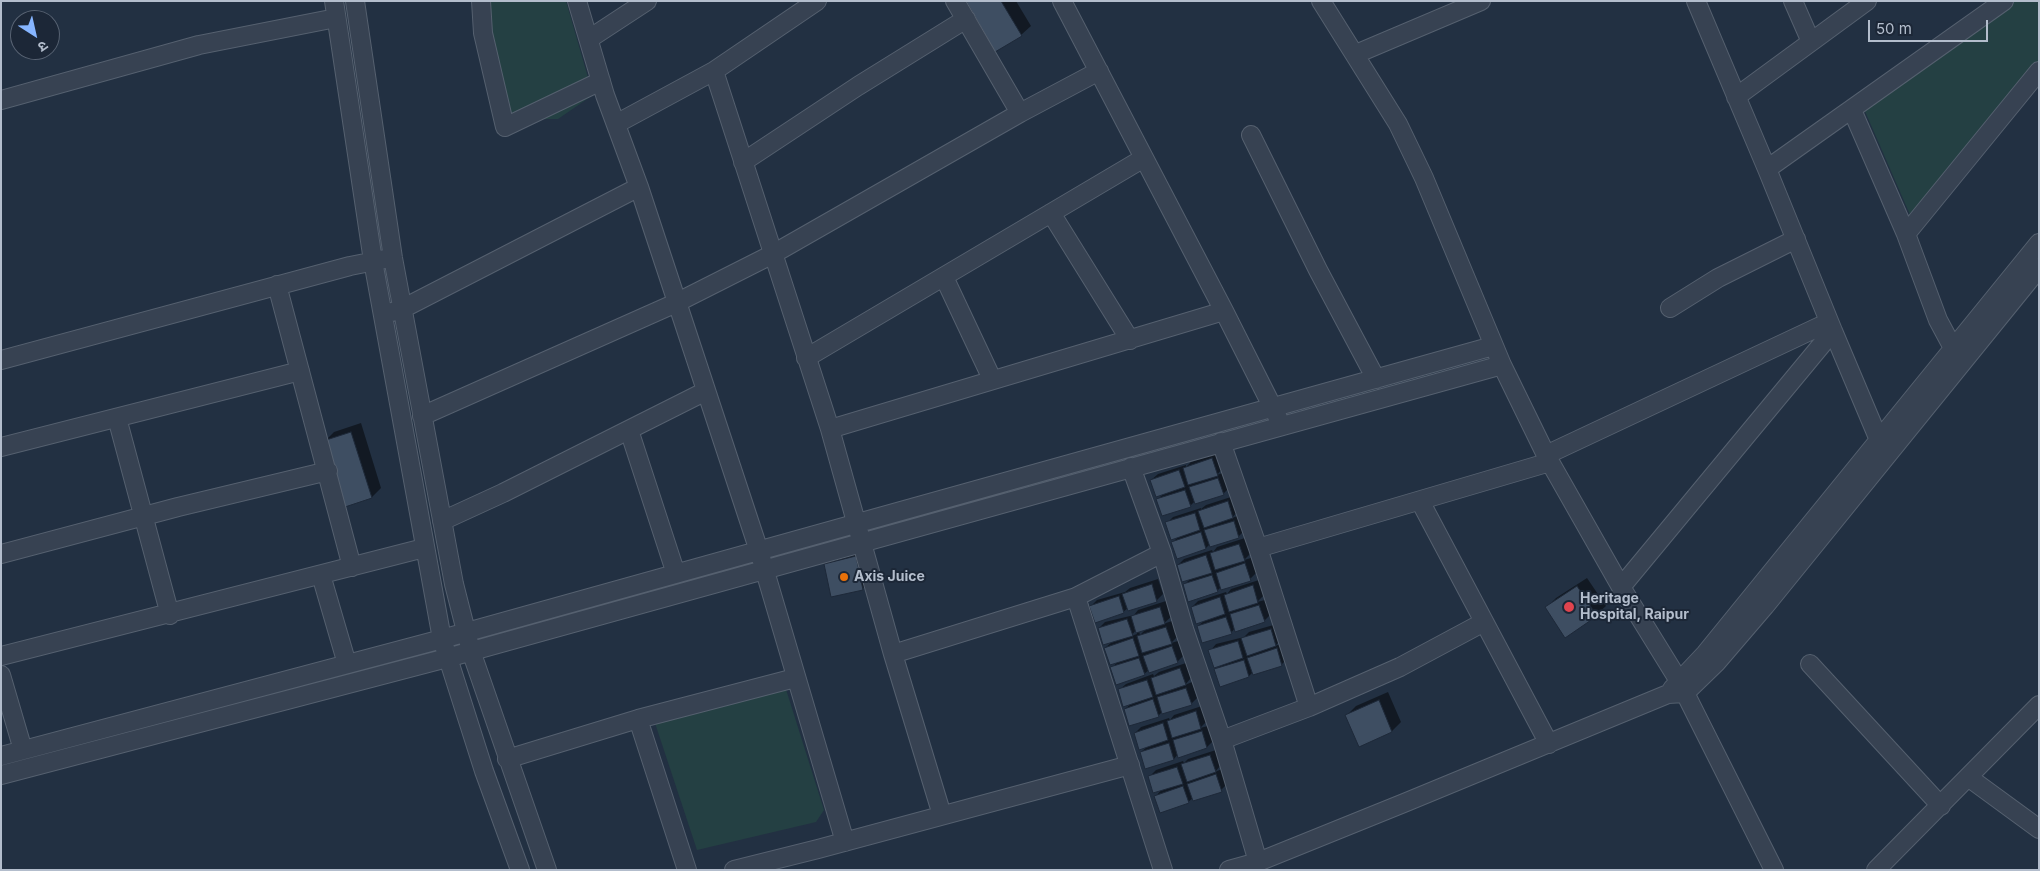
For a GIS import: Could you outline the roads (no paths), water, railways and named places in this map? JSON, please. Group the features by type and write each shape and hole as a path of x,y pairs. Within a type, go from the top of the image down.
{"street":[{"path":"355,1 393,258 442,521 466,632 507,759 547,870"},
{"path":"481,1 483,33 505,128 601,81"},
{"path":"577,1 601,81 639,187 759,551 845,842"},
{"path":"588,38 647,1"},
{"path":"616,124 714,71 817,1"},
{"path":"955,1 1020,112"},
{"path":"1062,1 1224,311 1271,409 1282,425"},
{"path":"1321,1 1356,54 1398,124 1424,178 1493,346 1548,458 1677,689 1774,870"},
{"path":"1356,54 1480,1"},
{"path":"1696,1 1831,327 1885,445"},
{"path":"1793,1 1811,42"},
{"path":"1736,97 1867,1"},
{"path":"1767,169 2004,1"},
{"path":"1,100 199,44 335,9 373,262 442,639 520,870"},
{"path":"743,162 858,86 966,19"},
{"path":"1906,234 2039,70"},
{"path":"714,71 830,429 893,654 942,815"},
{"path":"422,416 676,303 773,254 1020,112 1098,71"},
{"path":"1852,110 1906,234 1925,290 1959,354"},
{"path":"1251,135 1318,270 1376,379"},
{"path":"806,358 1144,158"},
{"path":"383,314 402,309 639,187"},
{"path":"1051,213 1130,340"},
{"path":"1670,308 1718,278 1796,239"},
{"path":"1228,870 1258,862 1549,744 1677,689 1717,662 1765,606 1885,445 1959,354 2039,243"},
{"path":"1,360 277,285 393,258"},
{"path":"1959,354 2039,268"},
{"path":"944,277 992,379"},
{"path":"277,285 352,567"},
{"path":"830,429 1224,311"},
{"path":"1258,548 1420,501 1548,458 1831,327"},
{"path":"1621,587 1831,327"},
{"path":"1,756 442,639 858,525 1493,346"},
{"path":"1,775 447,658 1502,365"},
{"path":"1,448 300,372"},
{"path":"442,521 706,391"},
{"path":"117,418 170,614"},
{"path":"629,430 676,574"},
{"path":"1221,442 1258,548 1309,707"},
{"path":"1131,467 1162,553 1184,629 1222,740 1258,862"},
{"path":"1,554 143,516 328,471"},
{"path":"1420,501 1549,744"},
{"path":"1,656 424,548"},
{"path":"893,654 1076,597 1162,553"},
{"path":"321,575 347,664"},
{"path":"1076,597 1163,870"},
{"path":"1222,740 1309,707 1400,666 1484,622"},
{"path":"1810,664 1941,806"},
{"path":"1,674 23,750"},
{"path":"507,759 638,719 795,678"},
{"path":"1876,870 2039,705"},
{"path":"638,719 687,870"},
{"path":"734,870 1130,765"},
{"path":"1968,777 2039,829"}],"place":[{"name":"Axis Juice","path":"844,577"},
{"name":"Heritage Hospital, Raipur","path":"1569,607"}]}
